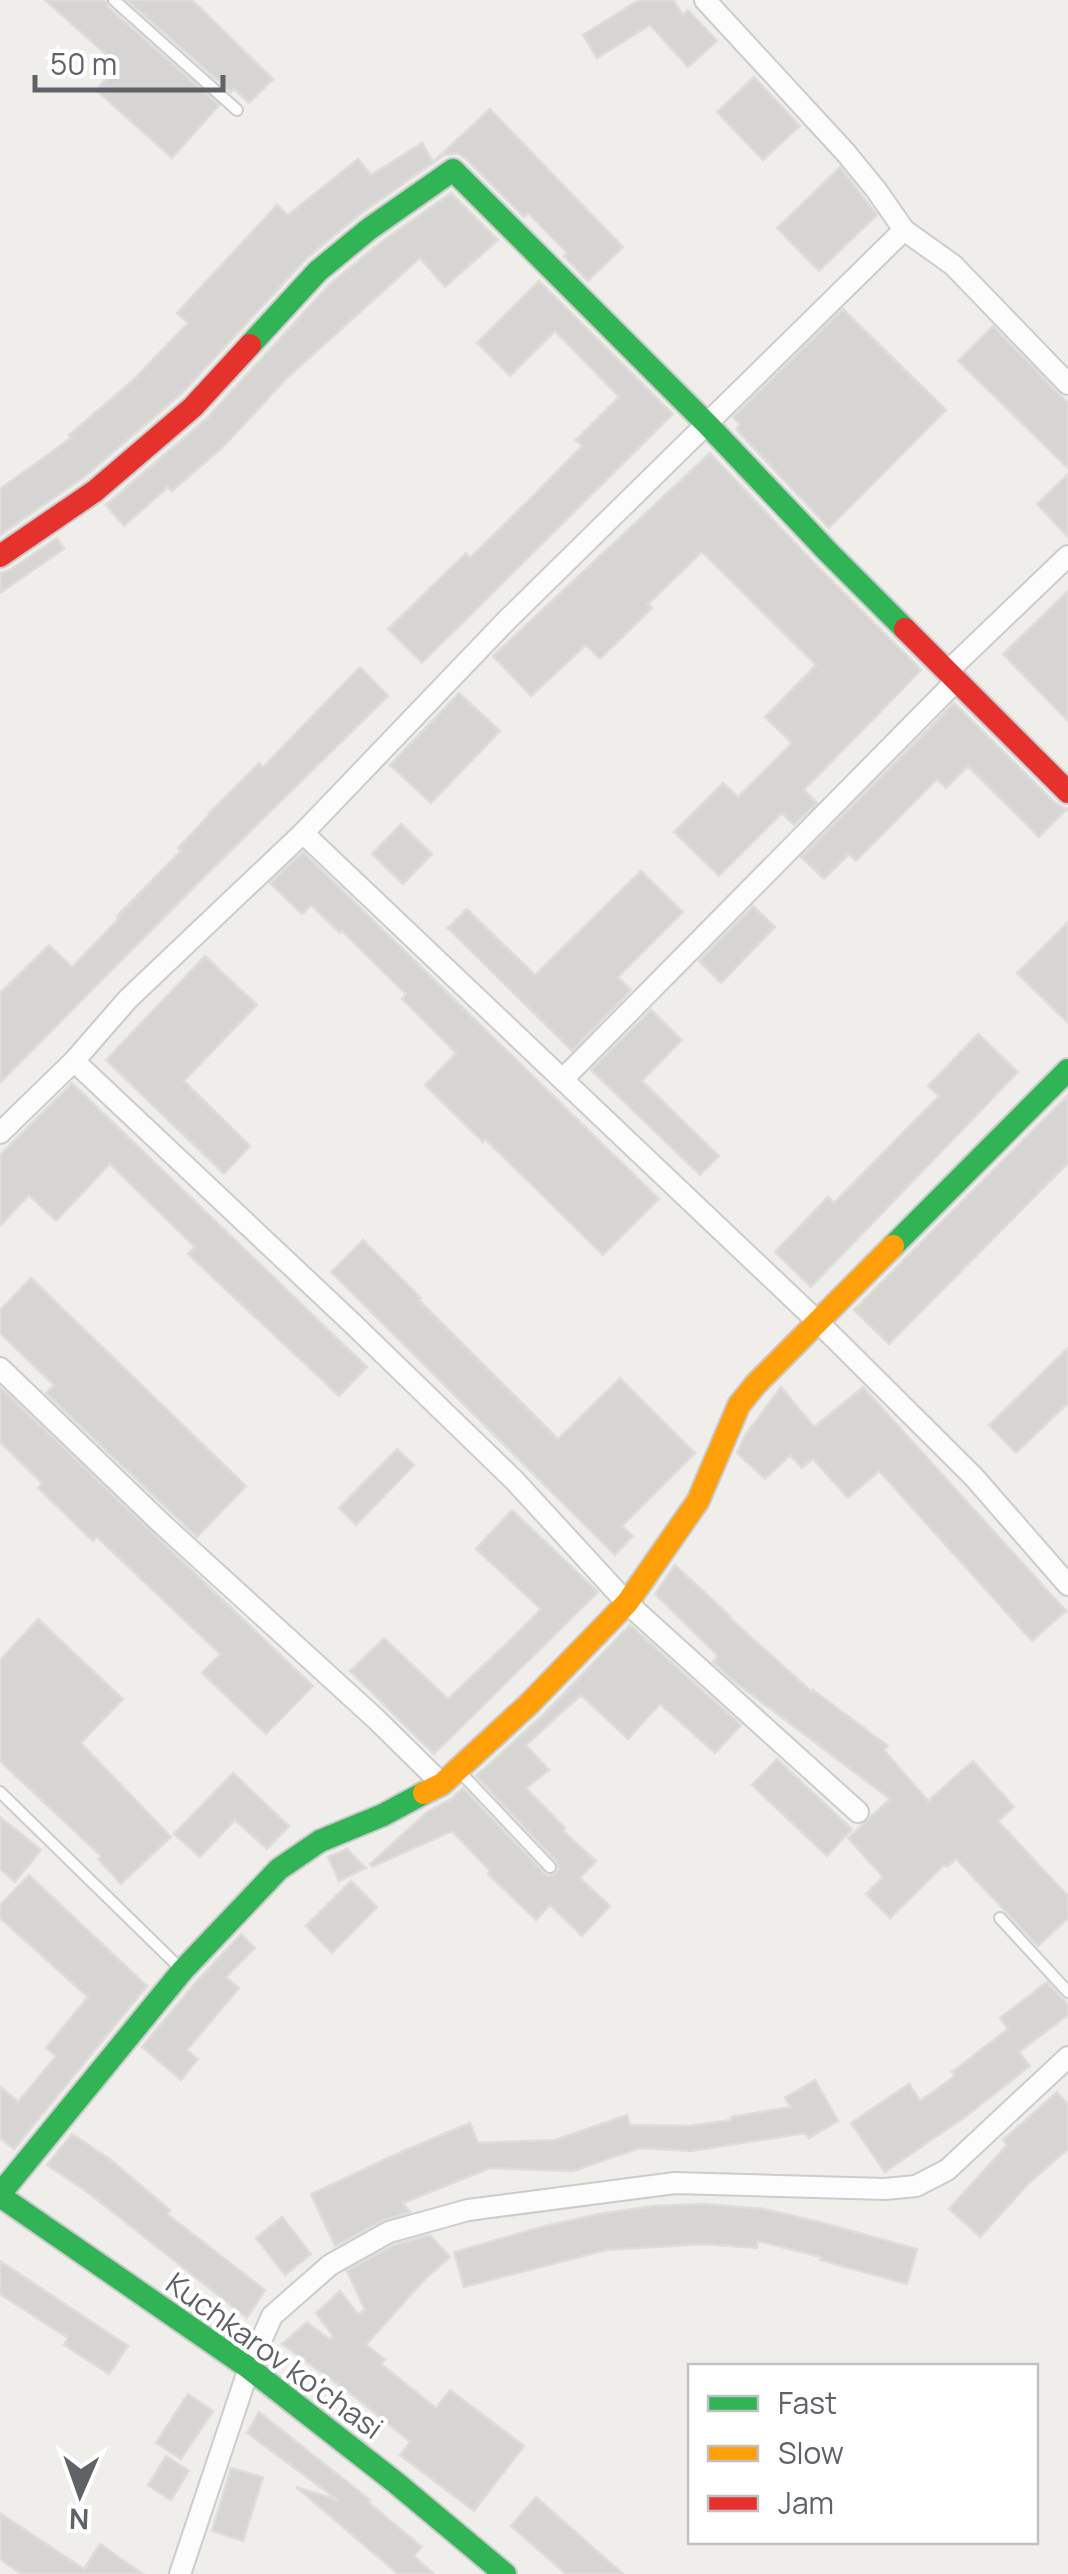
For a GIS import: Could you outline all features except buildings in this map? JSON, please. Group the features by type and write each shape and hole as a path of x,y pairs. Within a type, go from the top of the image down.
{"street":[{"path":"704,0 846,153 904,230 953,264 1068,384"},
{"path":"0,556 95,491 193,407 318,271 368,229 453,170 1068,792"},
{"path":"0,1134 74,1061 128,999 303,832 508,620 904,230"},
{"path":"562,1080 1068,556"},
{"path":"303,832 818,1322 973,1476 1068,1586"},
{"path":"74,1061 514,1480 626,1603 858,1812"},
{"path":"0,2195 183,1970 280,1869 320,1841 384,1814 451,1778 530,1704 626,1603 698,1501 739,1405 756,1384 1068,1070"},
{"path":"0,1368 161,1523 362,1706 451,1778"},
{"path":"180,2574 250,2368 272,2316 330,2265 389,2232 468,2210 675,2182 885,2189 916,2186 947,2170 1067,2060"},
{"name":"Kuchkarov ko'chasi","path":"0,2195 250,2368 396,2482 505,2574"}],"lane":[{"path":"114,0 237,110"},
{"path":"451,1778 550,1868"},
{"path":"0,1792 183,1970"},
{"path":"1000,1918 1068,1992"}],"traffic: fast":[{"path":"250,345 318,271 369,229 453,170 905,629"},
{"path":"893,1246 1068,1070"},
{"path":"0,2194 183,1970 279,1869 320,1841 424,1793"},
{"path":"0,2196 249,2368 505,2574"}],"traffic: slow":[{"path":"424,1793 442,1784 529,1704 627,1603 698,1501 739,1405 893,1246"}],"traffic: jam":[{"path":"0,556 95,491 193,407 250,345"},
{"path":"905,629 1068,792"}]}
